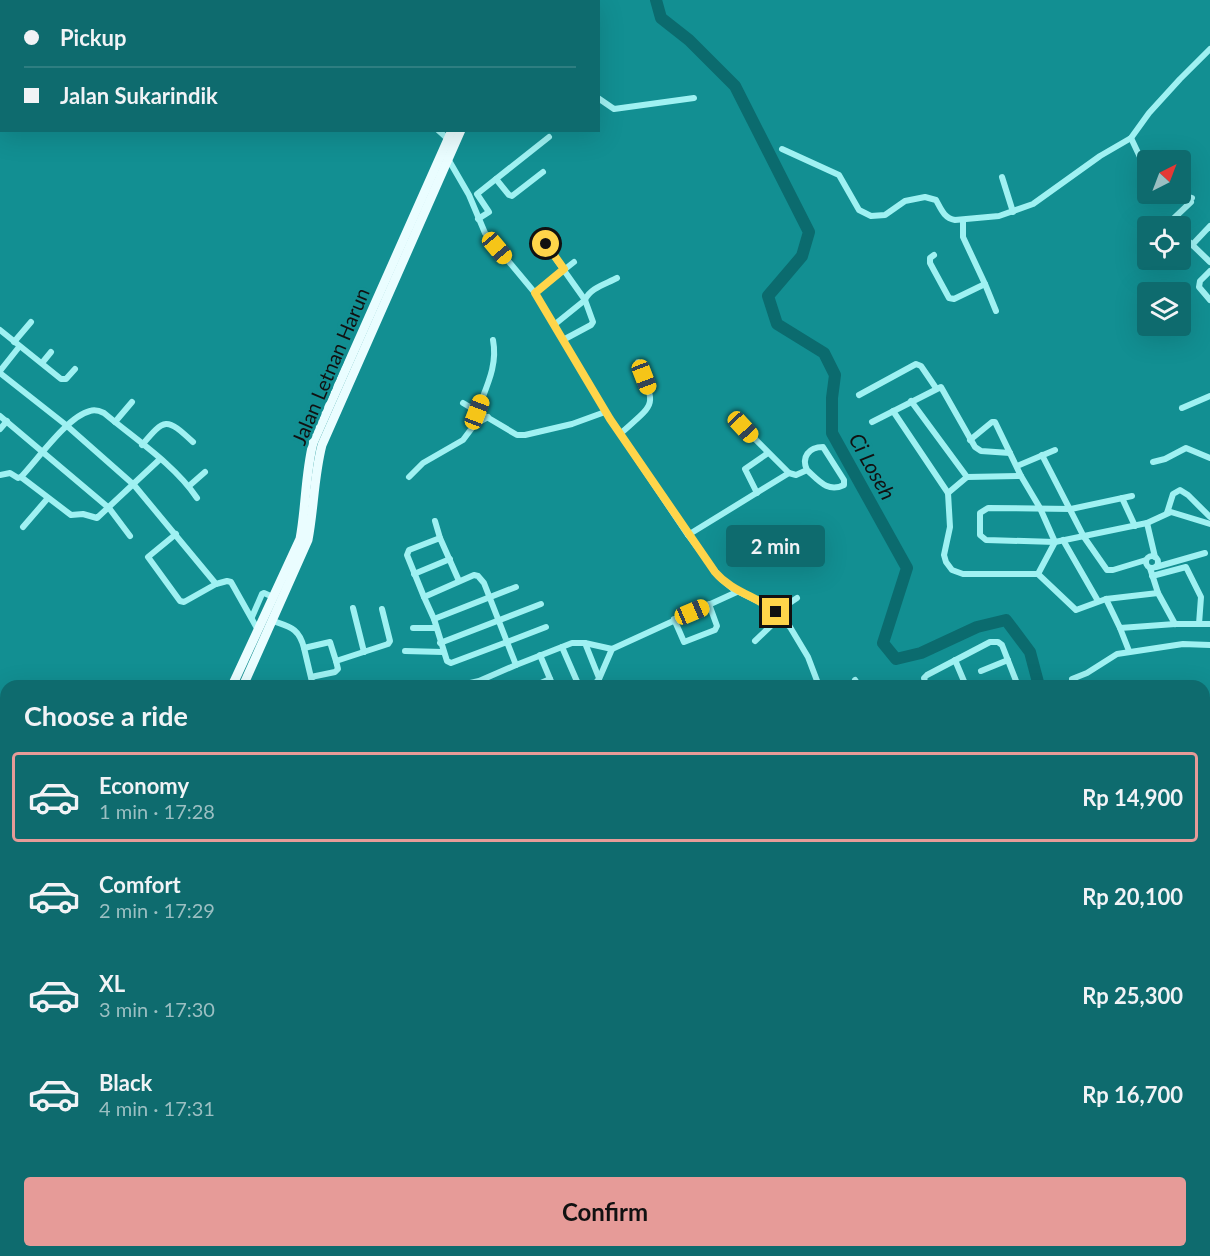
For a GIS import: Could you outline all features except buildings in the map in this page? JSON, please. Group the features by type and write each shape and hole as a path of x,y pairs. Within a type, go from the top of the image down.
{"main road":[{"name":"Jalan Letnan Harun","path":"235,680 262,633 273,621 308,540 313,518 316,469 322,445 378,307 451,138"},
{"name":"Jalan Letnan Harun","path":"245,680 273,597 300,539 304,518 307,469 313,443 378,307"}],"street":[{"path":"782,149 820,165 843,179 855,204 864,214 885,215 902,202 930,197 936,200 945,216 955,220 1012,213 1033,204 1100,156 1131,138 1149,113 1210,49"},
{"path":"600,100 609,108 614,109 694,98"},
{"path":"478,219 489,212 477,194 549,137"},
{"path":"1131,138 1137,151"},
{"path":"445,155 469,195 485,233 535,293 605,412 688,535 721,579 739,591 763,602 778,614 794,632 808,657 817,680"},
{"path":"496,179 512,196 543,172"},
{"path":"1002,177 1012,213"},
{"path":"1176,216 1188,204"},
{"path":"963,220 963,237 996,311"},
{"path":"1210,226 1192,245 1210,262"},
{"path":"546,244 585,300 592,323 563,340"},
{"path":"934,255 930,258 930,263 949,298 954,299 985,284"},
{"path":"535,293 574,262"},
{"path":"1210,271 1199,284 1200,289 1210,300"},
{"path":"554,325 585,300 593,290 617,278"},
{"path":"31,322 0,372 134,484 216,584"},
{"path":"0,330 61,380 66,379 75,369"},
{"path":"477,412 495,364 496,352 493,340"},
{"path":"42,363 51,352"},
{"path":"620,434 646,411 651,403 650,392 638,362"},
{"path":"859,395 916,364 921,366 936,388"},
{"path":"872,422 940,387 970,440 981,451 1010,453"},
{"path":"1182,408 1210,396"},
{"path":"911,400 967,477"},
{"path":"115,422 132,402"},
{"path":"463,403 517,435 572,424 605,412"},
{"path":"21,477 66,425 94,410 104,413 159,460 171,466 189,486 196,498"},
{"path":"893,411 948,493 950,527 944,555 952,570 963,574 1038,574 1073,609 1106,599 1158,593"},
{"path":"0,416 109,508 130,537"},
{"path":"409,477 423,463 463,440 475,424 488,417"},
{"path":"0,429 7,421"},
{"path":"970,440 995,422 1055,542"},
{"path":"142,445 158,426 168,423 178,428 193,442"},
{"path":"743,427 789,472 796,475 807,470"},
{"path":"818,447 823,447 844,480 844,485 831,489 826,487 807,470 805,456 818,447"},
{"path":"1154,462 1186,448 1210,458"},
{"path":"1017,466 1055,450"},
{"path":"757,493 745,469 768,453"},
{"path":"1042,455 1084,537 1107,570 1155,557"},
{"path":"0,475 10,473 18,478 21,477 71,515 83,514 97,518 159,460"},
{"path":"189,486 205,472"},
{"path":"688,535 789,472"},
{"path":"948,493 967,477 1021,476"},
{"path":"1167,513 1173,494 1180,490 1210,517"},
{"path":"1132,496 1071,510 984,509 980,513 981,538 1055,542 1135,526 1167,513 1176,512 1210,524"},
{"path":"23,527 48,498"},
{"path":"1122,498 1135,526"},
{"path":"435,521 459,580"},
{"path":"1147,523 1158,562 1153,568 1152,576 1158,593 1175,624"},
{"path":"176,534 148,557 180,601 184,602 228,580 262,633"},
{"path":"440,538 408,552 407,555 434,619 447,661 451,663 546,627"},
{"path":"1063,540 1098,601"},
{"path":"1038,574 1055,542"},
{"path":"1146,560 1147,565 1153,568 1205,553"},
{"path":"414,574 450,560"},
{"path":"1182,560 1202,597 1199,624"},
{"path":"1152,576 1186,567"},
{"path":"424,597 459,580 474,575 478,576 484,583 516,665"},
{"path":"434,619 516,587"},
{"path":"486,680 572,642 612,649 739,591"},
{"path":"252,617 262,594 273,597"},
{"path":"755,641 778,614 797,598"},
{"path":"1106,599 1129,651"},
{"path":"440,643 541,604"},
{"path":"674,619 684,642 715,630 717,626 709,604"},
{"path":"353,608 364,652"},
{"path":"336,661 390,642 382,609"},
{"path":"273,621 297,631 301,637 312,680"},
{"path":"1120,628 1210,624"},
{"path":"412,628 436,628"},
{"path":"304,648 329,642 336,661 337,670 311,677"},
{"path":"924,680 927,675 995,642 1002,645 1016,680"},
{"path":"585,643 600,679"},
{"path":"1072,679 1096,668 1117,654 1129,651 1183,644 1210,645"},
{"path":"562,646 576,680"},
{"path":"600,679 612,649"},
{"path":"405,651 443,652"},
{"path":"540,655 550,680"},
{"path":"955,660 963,680"},
{"path":"981,671 1008,660"}],"waterway":[{"name":"Ci Loseh","path":"656,0 661,18 689,40 735,86 809,232 802,256 768,296 777,324 824,353 835,375 832,398 832,433 907,568 883,643 896,659 921,653 977,627 1006,620 1030,652 1037,680"}],"route":[{"path":"546,244 564,269 535,293 610,419 688,535 721,579 733,589 763,602 776,612"}]}
